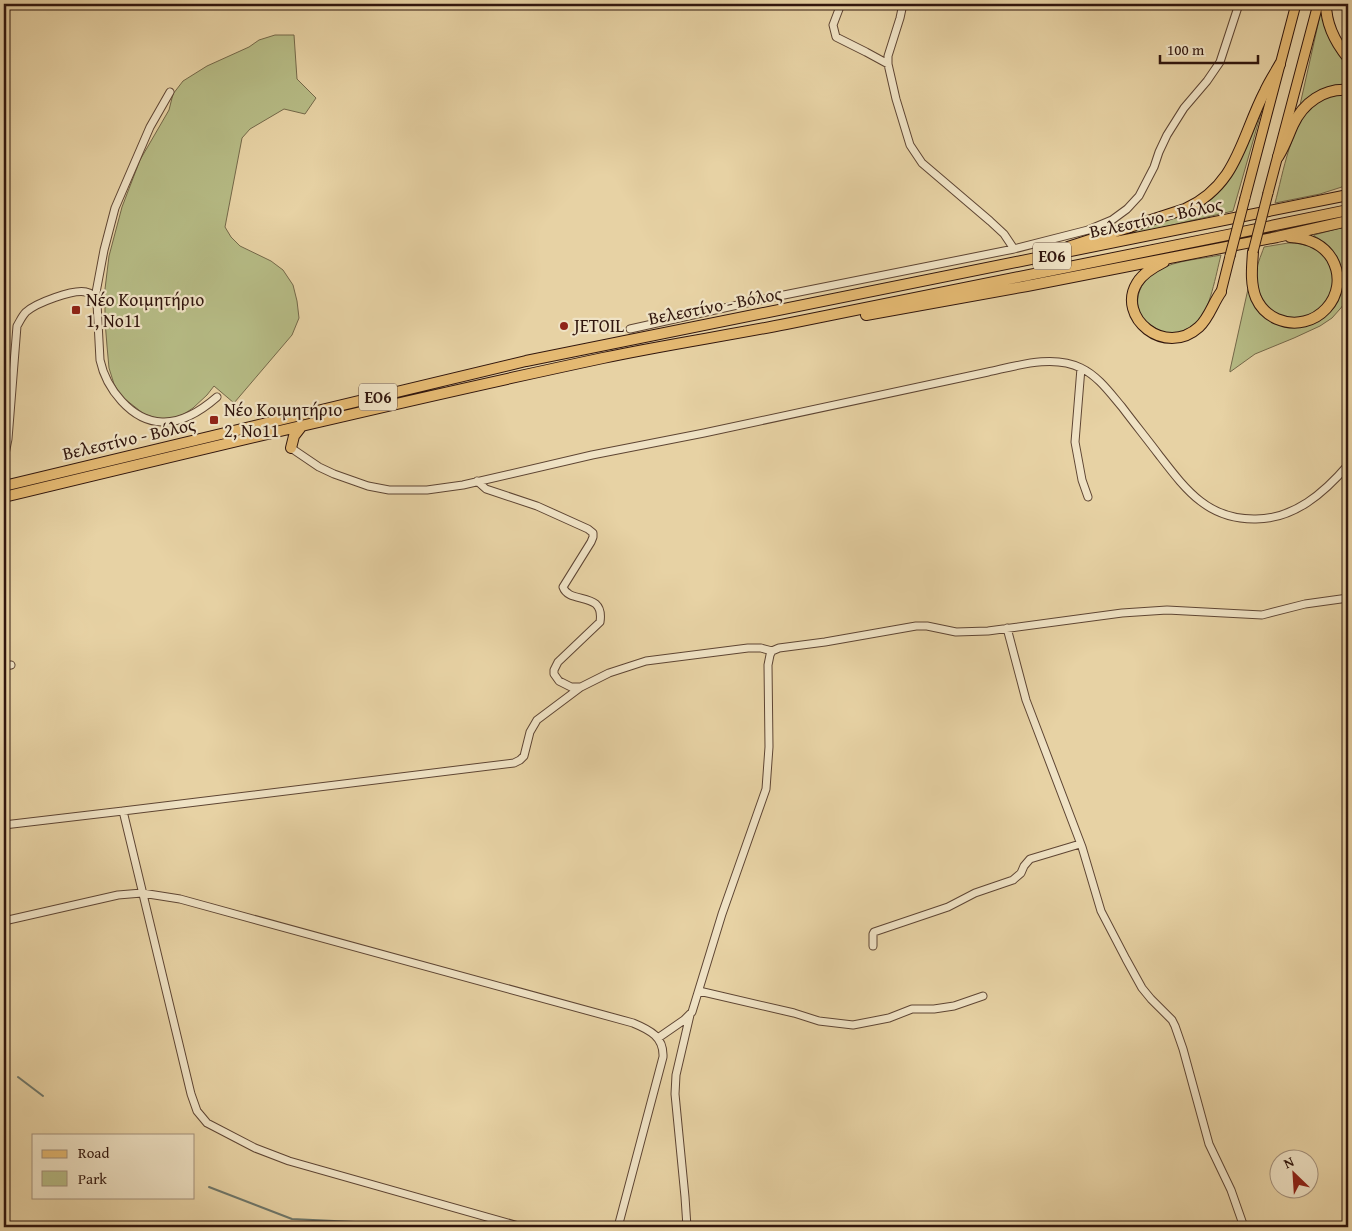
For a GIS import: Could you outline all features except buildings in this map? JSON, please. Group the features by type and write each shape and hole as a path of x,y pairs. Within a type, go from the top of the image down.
{"highway":[{"path":"1326,4 1331,29 1338,44 1348,58"},
{"path":"1015,264 1176,212 1193,205 1211,193 1224,179 1237,156 1265,90 1280,64"},
{"path":"1278,156 1284,148 1295,120 1310,102 1328,92 1348,90"},
{"path":"1317,202 1348,190"},
{"name":"Βελεστίνο - Βόλος","path":"4,486 526,361 1348,196"},
{"name":"Βελεστίνο - Βόλος","path":"4,497 276,432 603,358 781,325 1224,237 1348,210"},
{"path":"781,325 848,318 1027,286 1277,237 1348,221"},
{"path":"1253,252 1253,288 1258,301 1266,311 1278,319 1292,323 1309,321 1318,317 1328,308 1336,295 1338,279 1335,264 1326,251 1314,242 1299,238 1277,237"},
{"path":"1179,256 1163,262 1147,272 1139,280 1134,292 1135,312 1145,328 1158,336 1172,338 1189,334 1200,327 1221,292"},
{"path":"291,448 294,436 301,427"},
{"path":"276,432 291,448"}],"main road":[{"path":"1221,292 1296,4"},
{"path":"1253,252 1318,4"}],"street":[{"path":"841,4 833,25 836,37 888,64"},
{"path":"903,4 888,56 888,64 903,125 914,154 922,163 990,220 1004,234 1014,249"},
{"path":"630,329 1014,249 1104,225 1134,203 1143,189 1175,122 1220,62 1239,4"},
{"path":"170,92 150,127 115,208 104,250 95,298 98,309 100,360 111,386 128,407 146,418 159,422 169,422 200,410 216,397"},
{"path":"4,459 8,439 17,326 21,318 34,306 51,298 88,292 95,298"},
{"path":"686,316 688,328"},
{"path":"291,448 319,467 368,486 389,490 427,490 1032,363 1050,362 1081,368 1105,386 1190,493 1208,507 1220,513 1254,520 1282,515 1316,497 1348,466"},
{"path":"1081,368 1075,442 1082,480 1088,497"},
{"path":"477,481 486,489 537,506 593,533 591,542 563,587 567,594 581,597 597,604 600,609 600,622 558,662 554,670 554,674 559,681 571,687 581,687"},
{"path":"4,825 514,763 524,756 530,732 537,720 549,710 560,704 581,687 609,673 646,661 748,648 761,648 772,651 784,647 825,642 916,626 964,632 988,632 1122,613 1167,610 1262,616 1305,604 1348,598"},
{"path":"1007,628 1026,700 1088,865 1101,911 1145,992 1176,1026 1209,1144 1231,1190 1244,1227"},
{"path":"687,1227 675,1094 676,1075 690,1014 699,991 722,914 766,789 769,753 768,665 772,651"},
{"path":"123,811 193,1102 204,1120 214,1128 255,1148 289,1161 522,1227"},
{"path":"873,946 873,933 876,931 948,907 976,892 1013,880 1021,873 1030,859 1080,844"},
{"path":"4,921 118,895 142,893 161,895 645,1028 658,1038 663,1050 663,1061 618,1227"},
{"path":"699,991 818,1021 853,1025 889,1018 912,1009 934,1009 954,1006 983,996"},
{"path":"658,1038 690,1014"}],"green space":[{"path":"1321,11 1340,55 1348,65 1348,86 1300,105"},
{"path":"275,35 294,35 297,79 316,98 305,114 284,109 250,129 242,138 225,227 240,246 271,261 283,270 293,285 299,318 292,335 234,403 214,386 207,395 184,414 173,418 159,419 144,414 121,396 114,384 109,368 105,321 105,289 109,256 122,207 140,160 169,110 173,94 183,81 207,66 249,47 259,40"},
{"path":"1334,94 1348,94 1348,185 1320,194 1275,203 1289,149 1300,122 1307,111 1316,103"},
{"path":"1263,106 1233,211 1112,239 1109,237 1212,197"},
{"path":"1348,226 1348,299 1340,309 1332,318 1320,326 1255,354 1230,372 1248,289 1281,324 1333,308 1342,285 1341,268 1334,253 1322,240 1314,235"},
{"path":"1288,243 1305,245 1320,252 1328,261 1332,272 1331,294 1325,306 1314,314 1301,318 1288,318 1275,313 1265,303 1258,288 1257,269 1264,247"},
{"path":"1221,255 1206,310 1197,324 1171,334 1155,328 1141,315 1138,307 1140,291 1150,276 1158,270 1189,260"}],"waterway":[{"path":"18,1077 43,1096"},
{"path":"209,1187 292,1219 376,1223 404,1227"}],"place":[{"name":"Νέο Κοιμητήριο 1, Νο11","path":"76,310"},
{"name":"JETOIL","path":"564,326"},
{"name":"Νέο Κοιμητήριο 2, Νο11","path":"214,420"}]}
